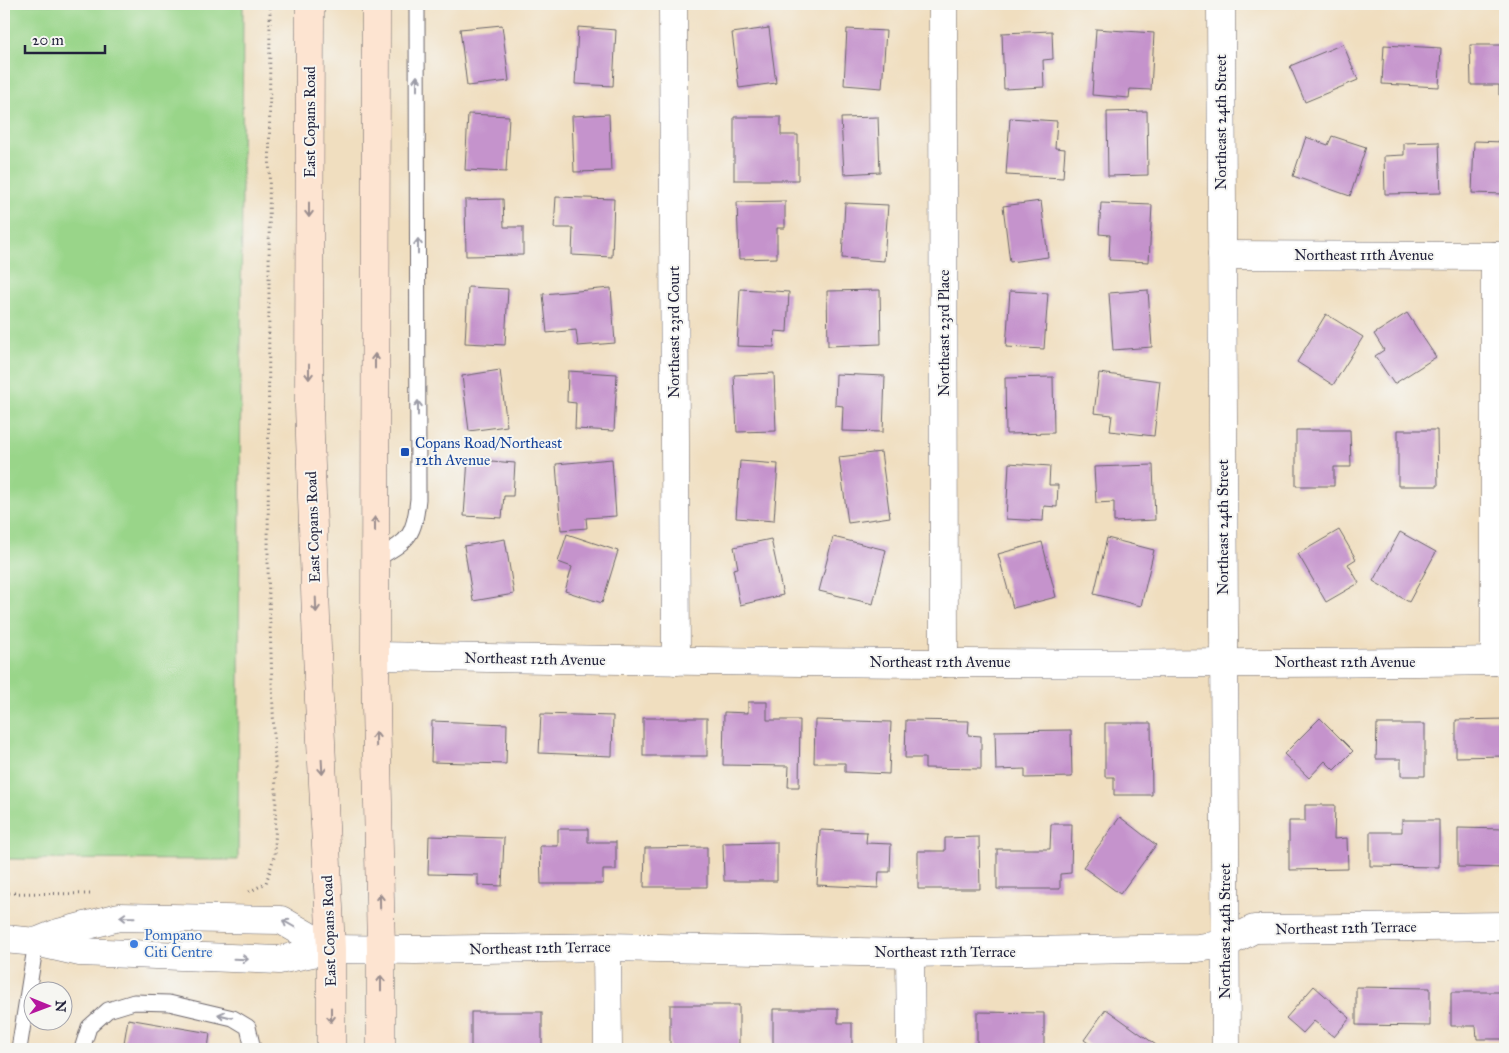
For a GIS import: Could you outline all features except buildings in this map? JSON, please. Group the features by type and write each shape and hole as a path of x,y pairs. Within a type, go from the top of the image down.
{"main road":[{"name":"East Copans Road","path":"310,4 309,406 318,679 330,949 331,1049"},
{"path":"376,4 374,656 381,950 381,1049"}],"street":[{"name":"Northeast 23rd Court","path":"673,4 676,661"},
{"name":"Northeast 23rd Place","path":"943,4 944,662"},
{"name":"Northeast 24th Street","path":"1221,4 1226,1049"},
{"name":"Northeast 11th Avenue","path":"1222,255 1500,256"},
{"path":"1500,256 1500,661"},
{"name":"Northeast 12th Avenue","path":"374,656 676,661 1224,663 1500,661"},
{"path":"36,942 58,933 119,917 281,920 330,949"},
{"name":"Northeast 12th Terrace","path":"4,939 36,942 80,952 279,960 330,949 608,947 910,953 1198,948 1225,944 1254,930 1505,926"},
{"path":"608,947 608,1049"},
{"path":"910,953 911,1049"}],"lane":[{"path":"375,560 402,544 410,536 417,511 418,499 417,4"},
{"path":"19,1049 36,942"},
{"path":"82,1049 89,1027 108,1010 134,1002 169,1003 233,1018 248,1027 253,1049"}],"path":[{"path":"244,894 266,883 275,854 276,793 268,569 270,4"},
{"path":"4,893 94,894"}],"green space":[{"path":"4,4 243,4 238,860 4,859"}],"place":[{"name":"Copans Road/Northeast 12th Avenue","path":"405,452"},
{"name":"Pompano Citi Centre","path":"134,944"}]}
